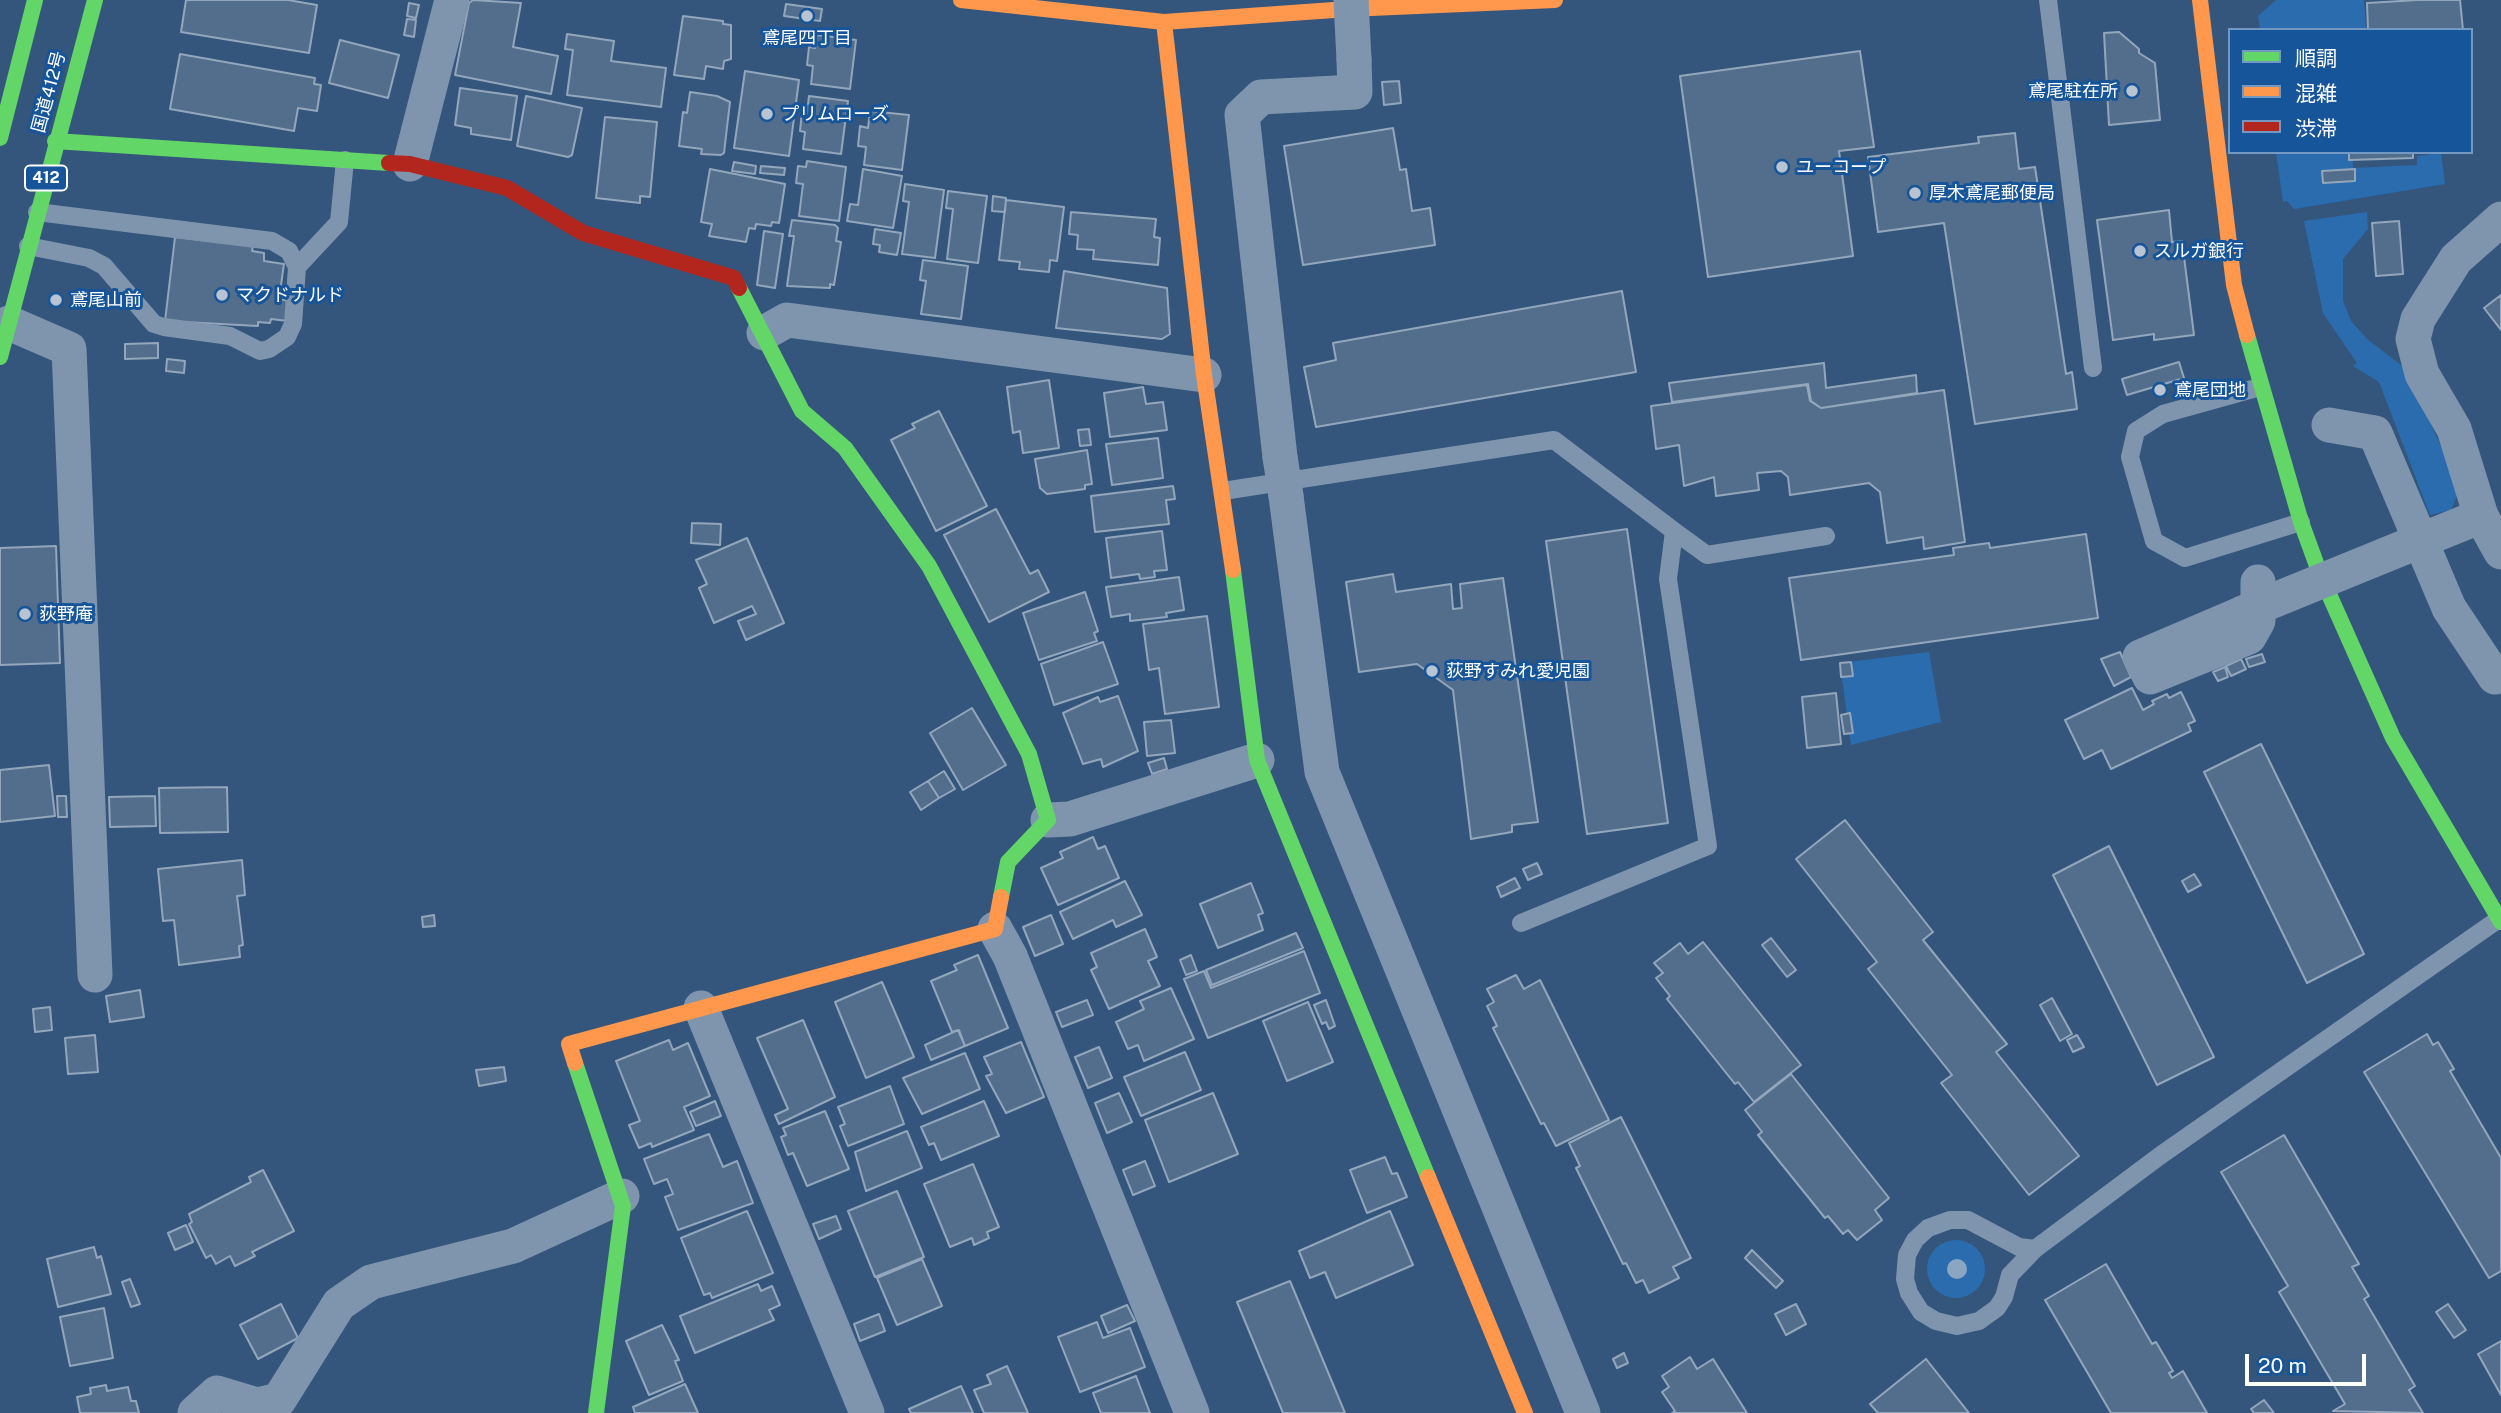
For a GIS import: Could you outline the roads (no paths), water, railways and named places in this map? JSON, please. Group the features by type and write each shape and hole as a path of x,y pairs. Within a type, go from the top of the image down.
{"main road":[{"name":"国道412号","path":"0,138 35,0"},
{"name":"国道412号","path":"0,358 55,141 95,0"},
{"path":"961,0 1165,11 1333,4 1555,0"},
{"path":"2200,0 2234,285 2260,387 2301,522 2320,574 2393,738 2500,920"},
{"path":"1165,11 1204,375 1223,491 1257,760 1525,1413"},
{"path":"55,141 411,164 507,188 583,233 734,278 802,411 845,447 929,566 1030,754 1048,820 1008,862 995,929 569,1044 622,1196 596,1413"}],"street":[{"path":"411,164 452,0"},
{"path":"1333,4 1354,60 1355,92 1261,97 1242,116 1280,457 1322,772 1583,1413"},
{"path":"2501,219 2456,259 2418,318 2413,339 2422,374 2454,429 2480,516 2501,552"},
{"path":"764,334 787,320 1204,375"},
{"path":"9,323 69,349 95,975"},
{"path":"2329,425 2375,433 2449,608 2495,677 2501,674"},
{"path":"2250,598 2480,516"},
{"path":"1048,820 1070,819 1257,760"},
{"path":"995,929 1010,956 1192,1413"},
{"path":"701,1008 867,1413"},
{"path":"195,1413 217,1393 257,1405 279,1400 339,1304 371,1282 513,1246 622,1196"}],"lane":[{"path":"2048,0 2093,368"},
{"path":"297,267 339,222 345,160"},
{"path":"28,246 89,258 104,266 153,324 230,336 260,351 270,349 286,337 293,324 297,267 289,251 272,241 37,212"},
{"path":"2260,387 2163,414 2136,431 2130,457 2154,541 2185,558 2301,522"},
{"path":"1223,491 1553,440 1707,555 1826,536"},
{"path":"1521,923 1708,846 1668,579 1674,531"},
{"path":"2010,1275 2035,1249 2161,1155 2500,920"},
{"path":"1994,1235 2007,1255 2010,1275 2004,1297 1997,1308 1979,1321 1965,1325 1945,1324 1928,1317 1909,1293 1905,1279 1907,1255 1915,1240 1928,1228 1951,1220 1968,1220 2019,1247 2035,1249"}],"place":[{"name":"鳶尾四丁目","path":"807,16"},
{"name":"鳶尾駐在所","path":"2132,91"},
{"name":"プリムローズ","path":"767,114"},
{"name":"ユーコープ","path":"1782,167"},
{"name":"厚木鳶尾郵便局","path":"1915,193"},
{"name":"スルガ銀行","path":"2140,251"},
{"name":"マクドナルド","path":"222,295"},
{"name":"鳶尾山前","path":"56,300"},
{"name":"鳶尾団地","path":"2160,390"},
{"name":"荻野庵","path":"25,614"},
{"name":"荻野すみれ愛児園","path":"1432,671"}]}
